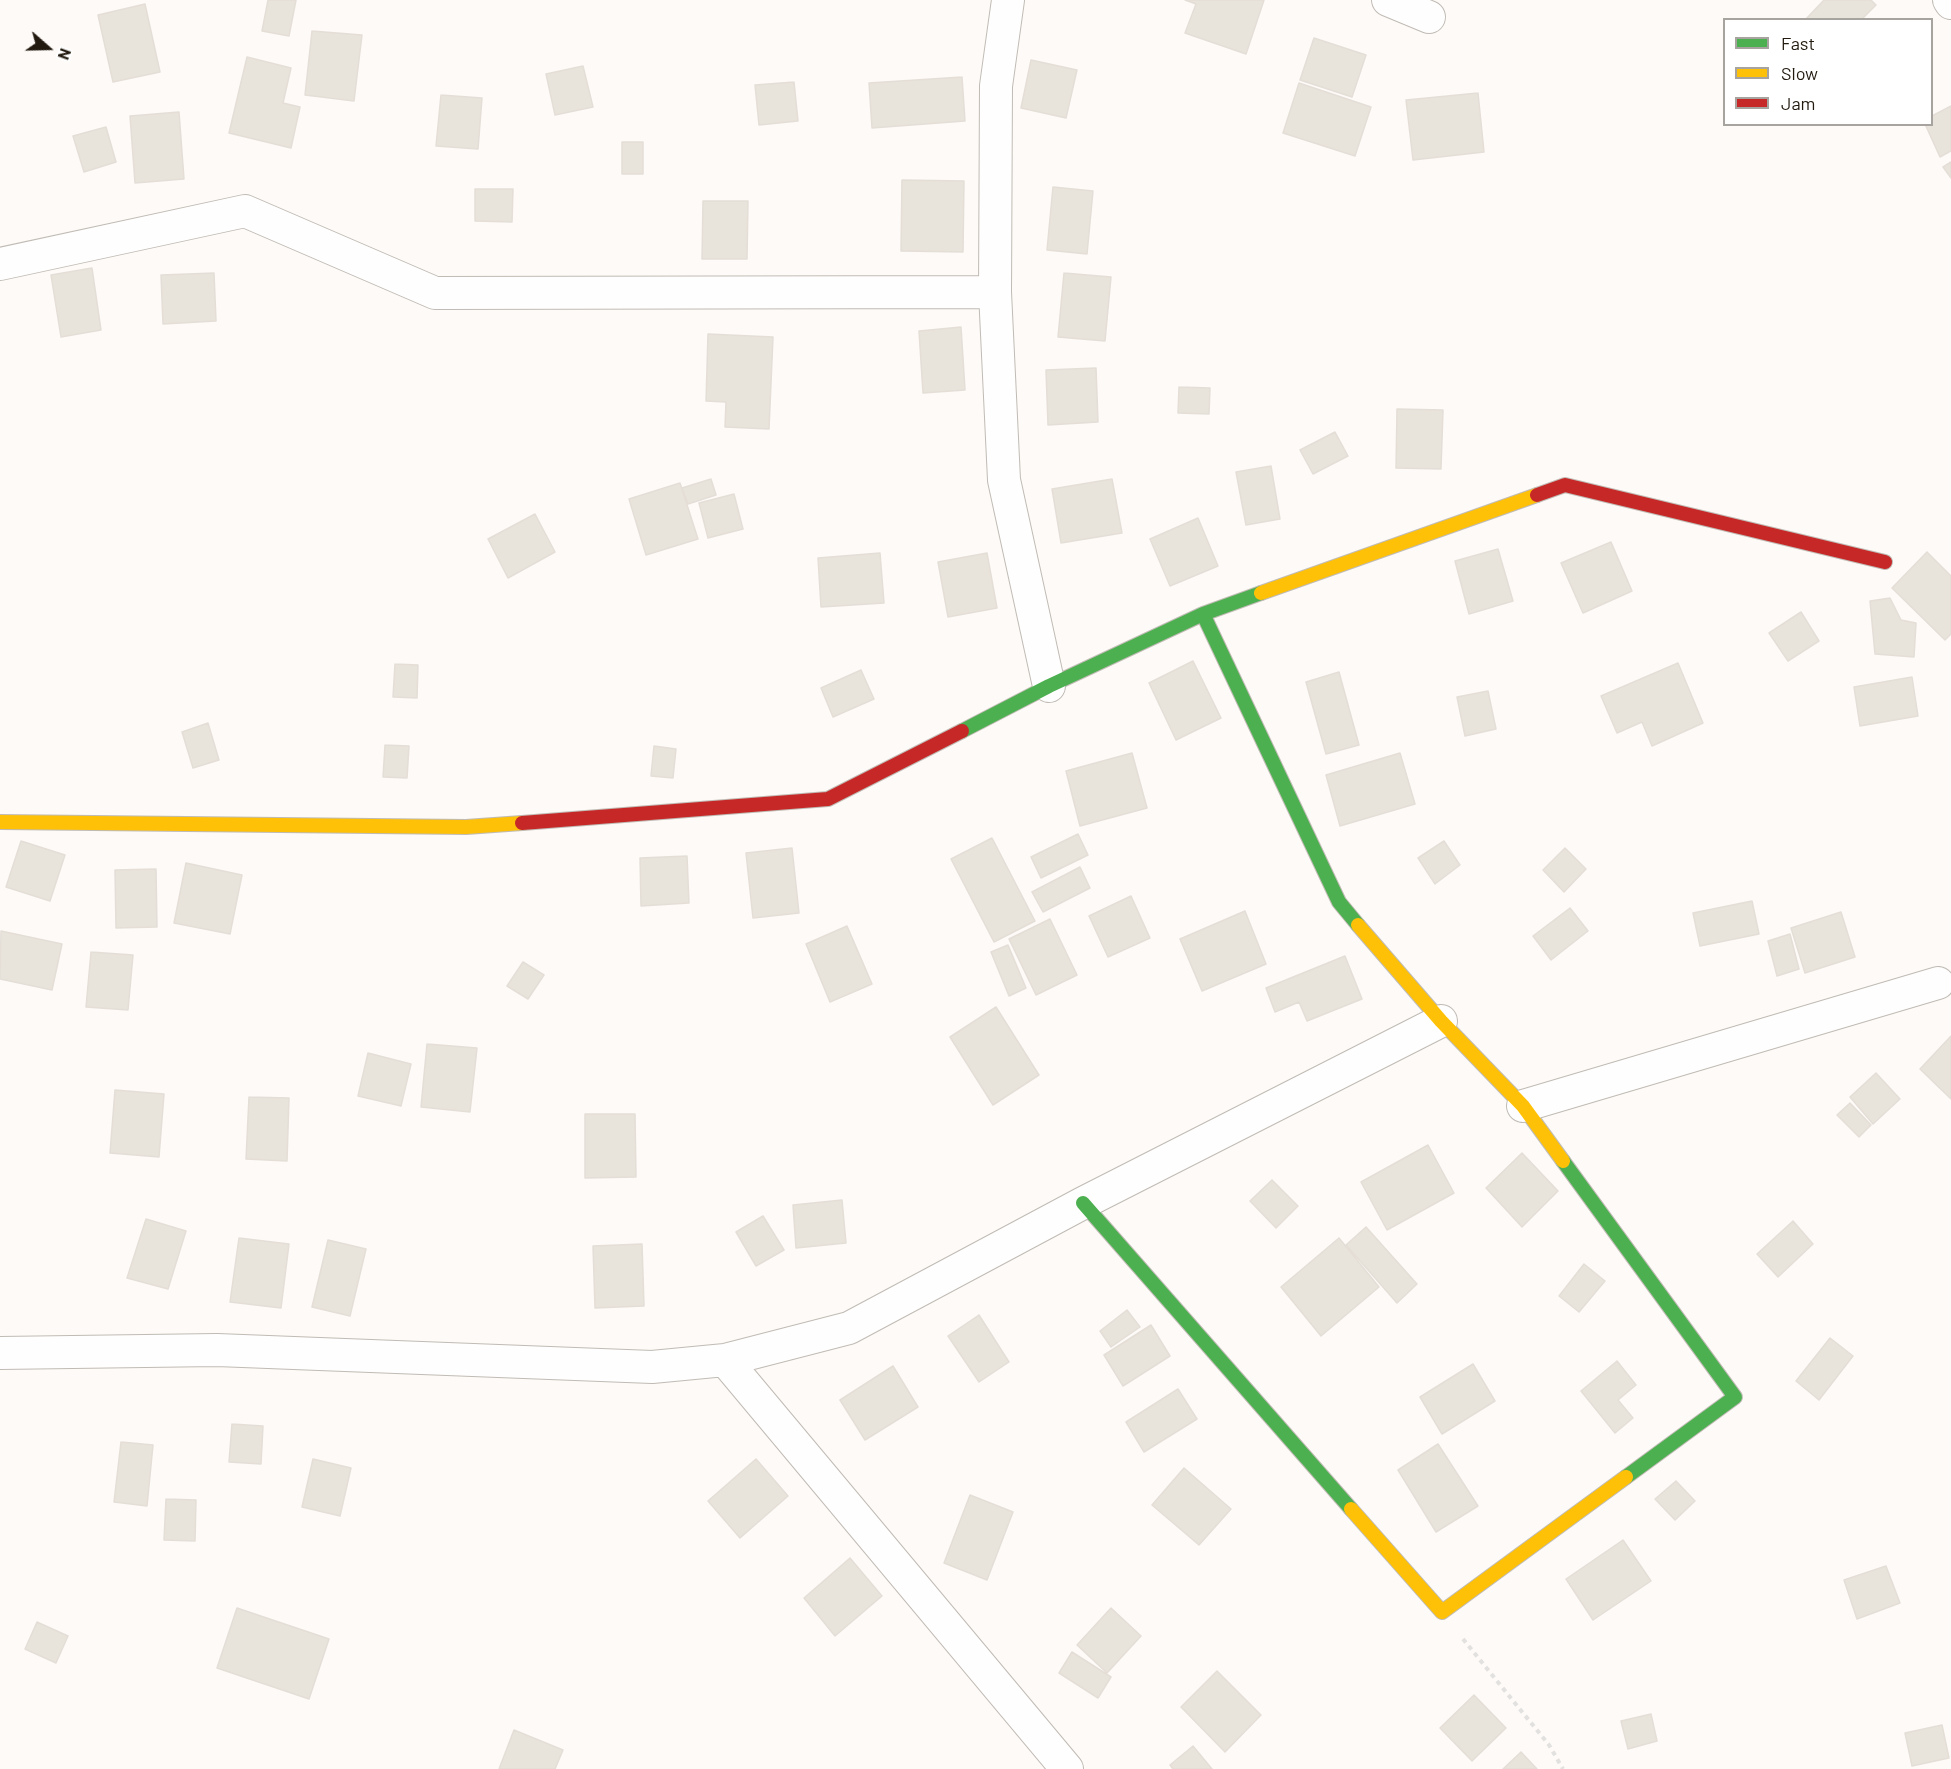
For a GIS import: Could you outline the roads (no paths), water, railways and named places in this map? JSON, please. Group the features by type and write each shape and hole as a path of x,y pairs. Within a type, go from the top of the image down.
{"street":[{"path":"1008,0 996,86 995,292 1004,480 1049,686"},
{"path":"1388,0 1429,16"},
{"path":"0,264 245,212 435,293 995,292"},
{"path":"0,822 466,827 828,799 1049,686 1203,614 1565,485 1885,562"},
{"path":"1083,1203 1442,1612 1735,1397 1523,1106 1441,1021 1339,902 1203,614"},
{"path":"1523,1106 1938,983"},
{"path":"0,1353 217,1350 652,1367 725,1360 849,1328 1083,1203 1441,1021"},
{"path":"725,1360 1067,1769"}]}
